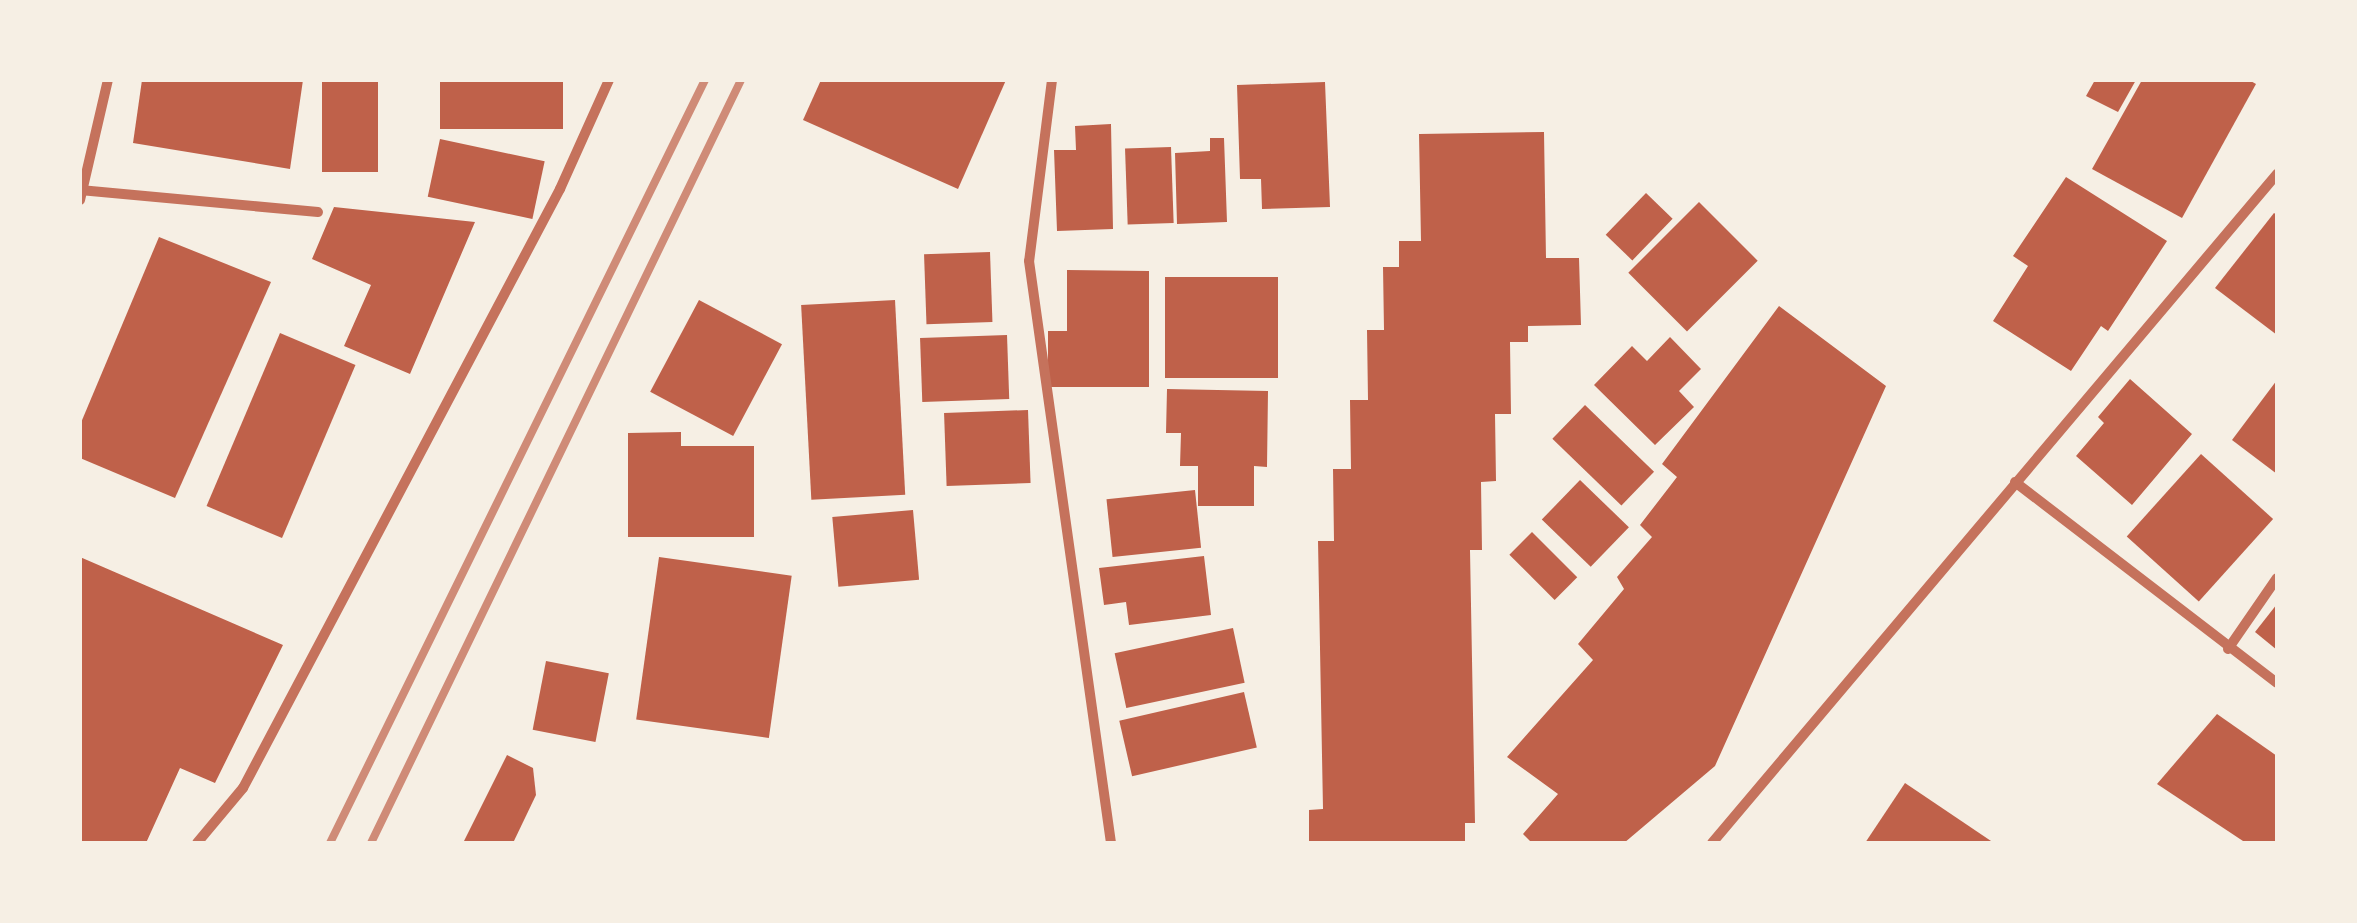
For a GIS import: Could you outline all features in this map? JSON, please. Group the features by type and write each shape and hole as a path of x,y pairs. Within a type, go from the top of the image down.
{"street":[{"path":"108,80 81,194 318,212"},
{"path":"197,843 243,788 560,188 610,80"},
{"path":"1052,80 1029,261 1111,843"},
{"path":"1712,843 2015,482 2057,440 2152,318 2277,174"},
{"path":"2015,482 2277,684"},
{"path":"2228,649 2277,578"}],"building":[{"path":"142,80 303,80 290,169 133,143"},
{"path":"322,80 378,80 378,172 322,172"},
{"path":"440,80 563,80 563,129 440,129"},
{"path":"821,80 1006,80 958,189 803,120"},
{"path":"2095,80 2136,80 2118,112 2086,96"},
{"path":"2142,80 2249,80 2256,84 2182,218 2092,169"},
{"path":"1325,82 1330,207 1262,209 1261,179 1240,179 1237,85"},
{"path":"1111,124 1113,229 1057,231 1054,150 1076,150 1075,126"},
{"path":"1544,132 1546,258 1579,258 1581,325 1528,326 1528,342 1510,342 1511,414 1495,414 1496,481 1481,482 1482,550 1470,550 1475,823 1465,823 1465,843 1309,843 1309,810 1323,809 1318,541 1334,541 1333,469 1351,469 1350,400 1368,400 1367,330 1384,330 1383,267 1399,267 1399,241 1421,241 1419,134"},
{"path":"1210,138 1224,138 1227,222 1177,224 1175,153 1210,151"},
{"path":"440,139 545,161 532,219 428,197"},
{"path":"1171,147 1174,223 1128,225 1125,149"},
{"path":"2066,177 2167,241 2108,331 2101,326 2071,371 1993,321 2028,266 2013,256"},
{"path":"1646,193 1673,219 1632,260 1606,235"},
{"path":"1699,202 1758,261 1687,331 1628,273"},
{"path":"334,207 475,222 410,374 344,346 371,285 312,259"},
{"path":"2274,213 2277,215 2277,335 2215,288"},
{"path":"159,237 271,282 175,498 80,458 80,425"},
{"path":"990,252 992,322 926,324 924,254"},
{"path":"1067,270 1149,271 1149,387 1048,387 1048,331 1067,331"},
{"path":"1165,277 1278,277 1278,378 1165,378"},
{"path":"699,300 782,344 733,436 650,392"},
{"path":"895,300 905,495 811,500 801,305"},
{"path":"1779,306 1886,386 1715,766 1624,843 1532,843 1523,834 1558,794 1507,757 1593,660 1578,644 1624,589 1617,577 1652,537 1640,525 1677,477 1662,464"},
{"path":"280,333 355,365 282,538 207,506"},
{"path":"1007,335 1009,399 922,402 920,338"},
{"path":"1670,337 1701,369 1679,391 1694,407 1655,445 1594,385 1632,346 1647,361"},
{"path":"2130,379 2192,434 2132,505 2076,456 2104,423 2098,417"},
{"path":"2277,380 2277,474 2232,440"},
{"path":"1167,389 1268,391 1267,467 1254,466 1254,506 1198,506 1198,466 1180,466 1181,433 1166,433"},
{"path":"1585,405 1654,472 1621,505 1552,439"},
{"path":"1028,410 1031,483 947,486 944,413"},
{"path":"681,432 681,446 754,446 754,537 628,537 628,433"},
{"path":"2201,454 2273,519 2199,601 2127,536"},
{"path":"1580,480 1629,527 1591,567 1542,520"},
{"path":"1195,490 1201,548 1113,557 1106,499"},
{"path":"913,510 919,580 838,587 832,517"},
{"path":"1532,532 1577,577 1555,600 1509,555"},
{"path":"1204,556 1211,615 1129,625 1126,602 1104,605 1099,568"},
{"path":"80,557 283,645 215,783 180,768 146,843 80,843"},
{"path":"659,557 792,576 769,738 636,719"},
{"path":"2277,604 2277,650 2255,632"},
{"path":"1233,628 1245,683 1126,708 1115,653"},
{"path":"546,661 609,673 595,742 533,730"},
{"path":"1244,692 1257,748 1132,776 1119,721"},
{"path":"2217,714 2277,756 2277,843 2246,843 2157,784"},
{"path":"507,755 533,768 536,795 513,843 463,843"},
{"path":"1905,783 1994,843 1865,843"}],"railway":[{"path":"330,843 705,80"},
{"path":"371,843 741,80"}]}
